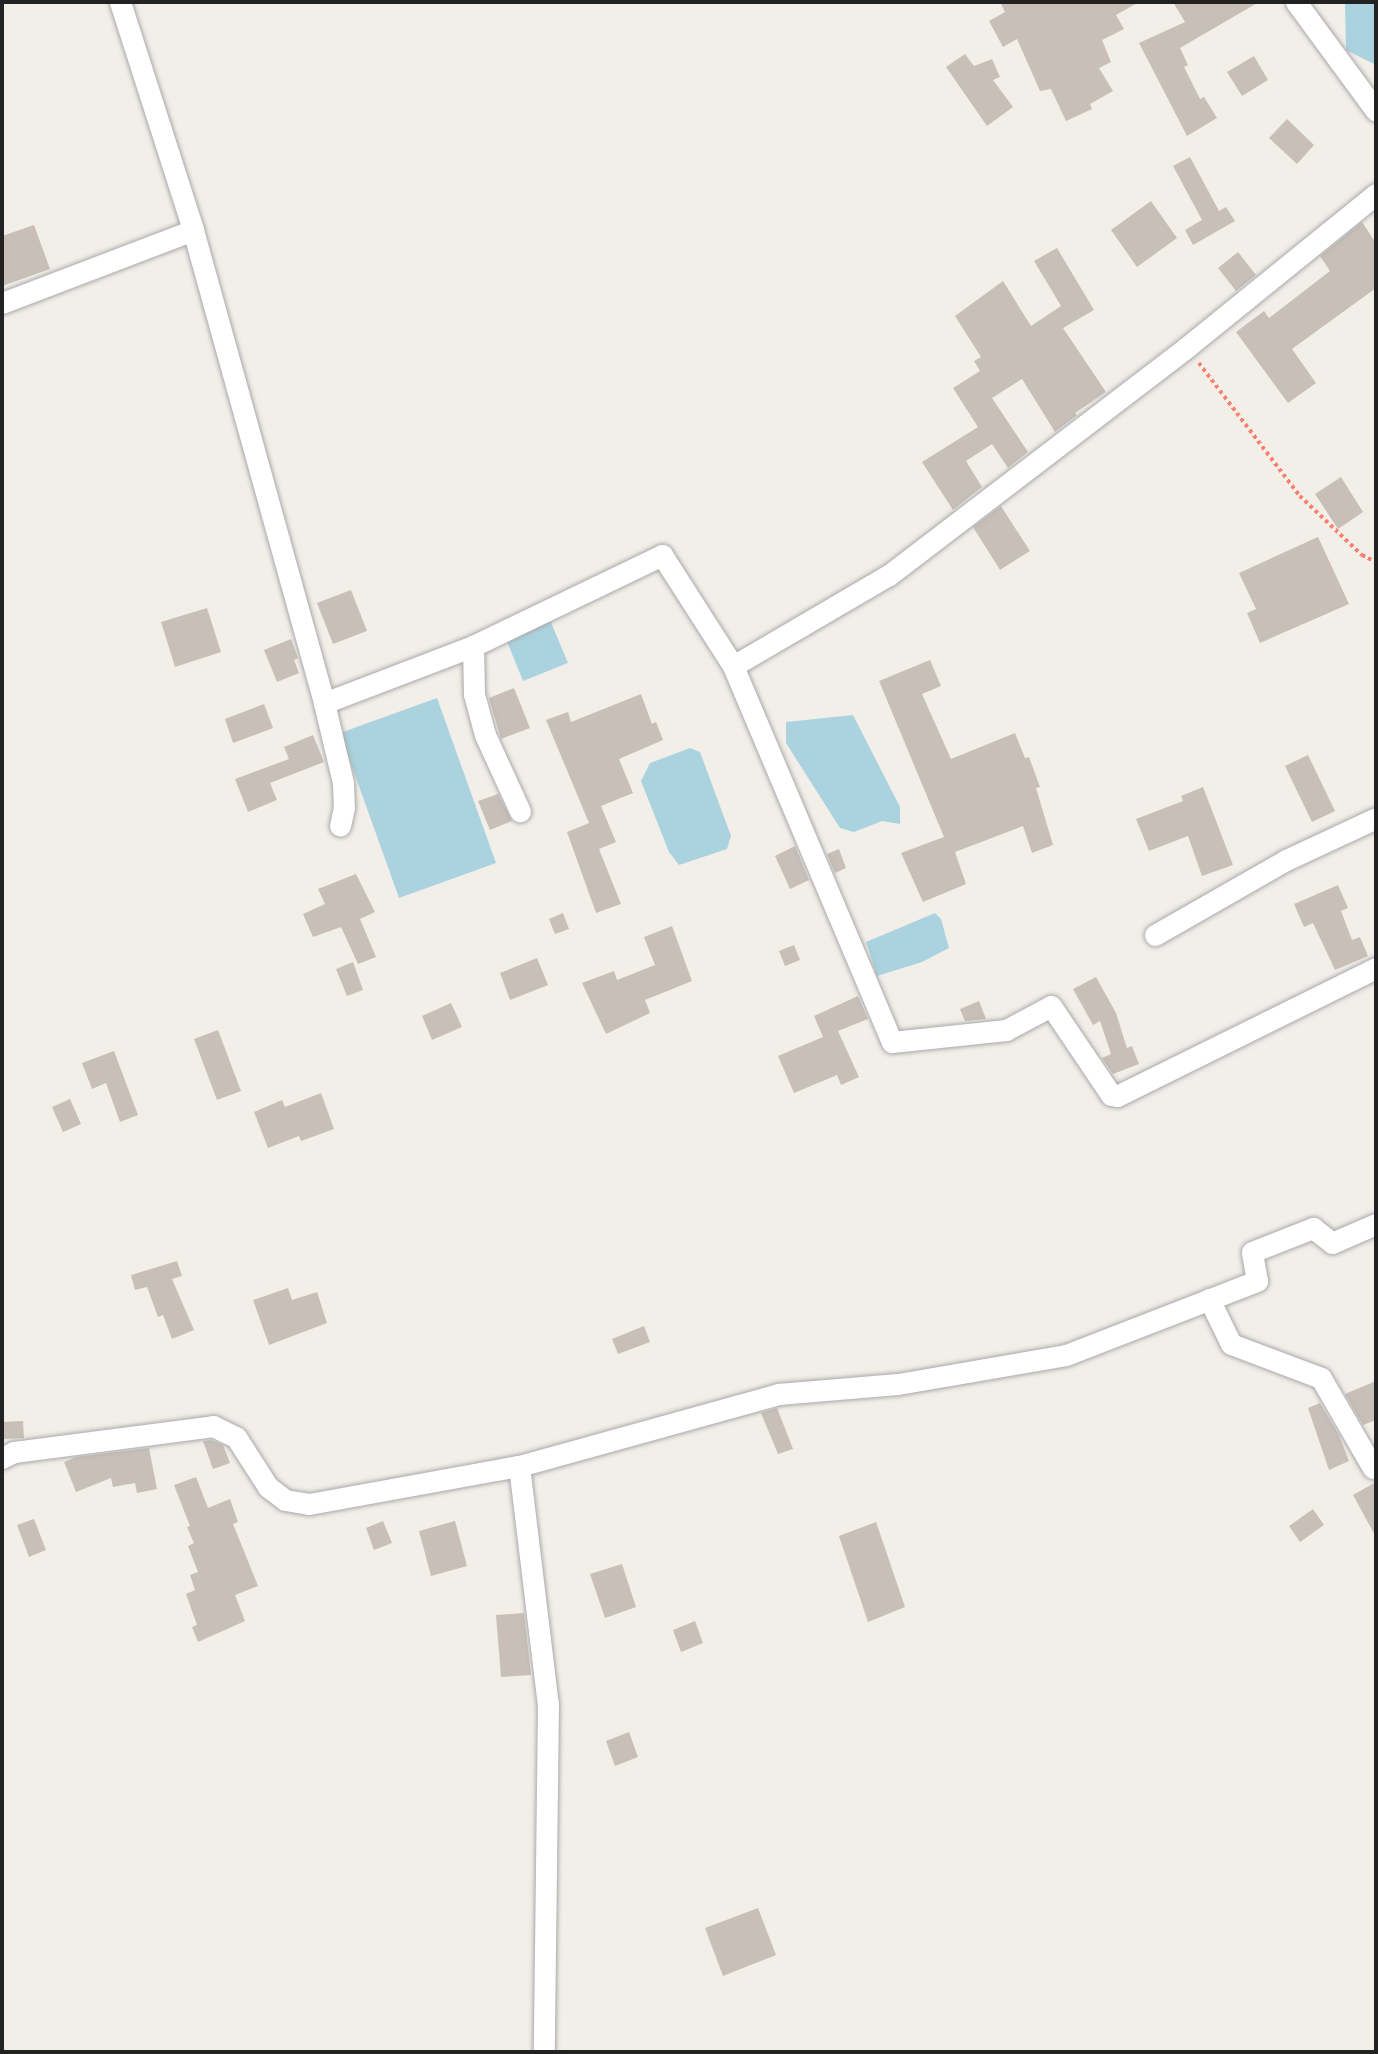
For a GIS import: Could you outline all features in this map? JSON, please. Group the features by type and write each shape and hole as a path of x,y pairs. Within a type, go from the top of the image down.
{"street":[{"path":"120,2 193,230 324,703 343,783 344,807 340,826"},
{"path":"1296,2 1376,111"},
{"path":"733,666 889,575 1187,347 1376,194"},
{"path":"2,303 193,230"},
{"path":"324,703 473,646 662,555 733,666 892,1042 1006,1030 1051,1006 1111,1095 1117,1096 1376,968"},
{"path":"473,646 474,694 485,735 520,811"},
{"path":"1154,935 1286,860 1376,818"},
{"path":"2,1458 14,1452 213,1426 236,1437 268,1487 285,1500 309,1504 519,1466 778,1394 898,1384 1066,1355 1257,1281 1252,1252 1313,1228 1332,1243 1376,1224"},
{"path":"1209,1299 1231,1344 1321,1378 1373,1468"},
{"path":"519,1466 548,1704 544,2052"}],"path":[{"path":"1187,347 1300,496 1362,555 1376,562"}],"water":[{"path":"1345,2 1376,2 1376,65 1346,50"},
{"path":"550,620 568,663 523,681 506,639"},
{"path":"437,698 496,863 399,898 340,733"},
{"path":"853,715 900,807 900,824 882,821 854,832 840,828 786,743 786,722"},
{"path":"690,748 700,752 731,836 727,849 679,865 669,852 641,781 650,763"},
{"path":"935,913 941,919 949,948 922,962 877,976 866,942"}],"building":[{"path":"1000,2 1139,2 1116,15 1124,29 1102,40 1111,62 1099,68 1113,91 1090,104 1092,109 1066,121 1051,89 1040,91 1017,39 1003,47 989,21 1005,12"},
{"path":"1173,2 1259,2 1180,48 1188,65 1184,67 1200,99 1204,97 1217,118 1187,136 1139,43 1185,22"},
{"path":"965,54 974,66 992,59 1000,77 993,80 1013,107 987,126 946,67"},
{"path":"1254,56 1268,80 1242,96 1227,72"},
{"path":"1287,119 1314,145 1297,164 1269,138"},
{"path":"1190,157 1219,211 1226,207 1235,221 1193,245 1185,230 1202,220 1173,166"},
{"path":"1151,201 1177,238 1137,267 1111,230"},
{"path":"1362,222 1376,243 1376,288 1292,349 1316,383 1288,403 1236,332 1264,311 1269,318 1330,271 1320,256"},
{"path":"34,225 50,269 2,286 2,236"},
{"path":"1057,248 1094,310 1063,328 1106,392 1075,413 1077,415 1055,432 1022,379 992,398 1028,452 1008,468 992,444 966,461 982,487 953,510 922,462 978,427 953,388 980,371 974,361 981,357 955,316 1003,281 1031,326 1061,306 1034,261"},
{"path":"1238,252 1256,275 1236,291 1218,268"},
{"path":"1341,477 1363,512 1338,529 1315,494"},
{"path":"1001,506 1030,551 1000,570 973,527"},
{"path":"1318,537 1349,604 1260,643 1247,613 1256,609 1239,573"},
{"path":"351,590 367,631 333,644 317,603"},
{"path":"207,608 221,652 175,667 161,622"},
{"path":"291,639 298,658 294,660 299,673 277,682 264,650"},
{"path":"930,660 941,686 922,694 951,759 1015,733 1025,758 1029,757 1040,787 1036,788 1053,845 1032,853 1023,826 955,852 966,884 923,902 901,853 944,837 879,681"},
{"path":"514,688 530,728 501,739 489,698"},
{"path":"641,694 652,724 656,722 663,740 619,759 633,793 601,806 616,842 599,849 621,904 596,913 567,832 589,823 546,720 568,712 571,722"},
{"path":"264,704 273,728 233,743 225,719"},
{"path":"313,735 324,762 270,783 277,800 248,812 235,779 289,759 284,747"},
{"path":"1308,755 1335,811 1312,822 1285,766"},
{"path":"1203,787 1233,865 1202,876 1188,836 1149,851 1136,819 1183,801 1181,796"},
{"path":"498,794 512,821 490,830 478,801"},
{"path":"795,846 809,880 790,889 775,856"},
{"path":"839,849 846,868 835,873 827,854"},
{"path":"356,874 375,912 360,919 376,957 358,964 341,927 313,937 303,914 325,904 318,889"},
{"path":"1338,885 1348,908 1341,911 1352,940 1360,937 1368,956 1335,970 1313,923 1304,927 1294,904"},
{"path":"563,913 569,929 555,934 549,919"},
{"path":"672,926 692,981 645,1000 650,1013 606,1034 582,983 614,971 617,980 655,965 644,937"},
{"path":"794,945 800,960 785,966 779,951"},
{"path":"537,958 548,985 510,1000 500,973"},
{"path":"353,962 363,990 347,996 336,969"},
{"path":"1096,977 1116,1013 1127,1048 1132,1046 1139,1064 1113,1074 1102,1058 1111,1054 1100,1021 1093,1025 1073,989"},
{"path":"858,996 868,1019 838,1031 859,1077 841,1085 837,1075 794,1093 778,1056 823,1037 814,1016"},
{"path":"979,1001 986,1019 965,1021 960,1009"},
{"path":"451,1003 462,1027 432,1040 422,1016"},
{"path":"218,1030 241,1091 217,1100 194,1039"},
{"path":"114,1051 138,1115 120,1122 106,1083 92,1089 82,1063"},
{"path":"321,1093 334,1129 301,1141 299,1136 268,1148 254,1112 282,1100 285,1107"},
{"path":"70,1099 81,1124 63,1132 52,1107"},
{"path":"177,1261 182,1276 172,1279 194,1330 172,1339 163,1315 158,1317 147,1287 135,1290 131,1275"},
{"path":"288,1288 292,1300 317,1292 327,1323 269,1345 253,1300"},
{"path":"644,1326 650,1342 618,1354 612,1339"},
{"path":"1376,1381 1376,1420 1363,1425 1345,1394"},
{"path":"1320,1403 1339,1435 1349,1461 1329,1470 1308,1408"},
{"path":"777,1408 793,1449 778,1454 761,1413"},
{"path":"23,1421 24,1438 2,1439 2,1422"},
{"path":"211,1440 223,1445 230,1463 213,1469 203,1441"},
{"path":"149,1448 157,1489 137,1493 135,1483 113,1487 111,1478 76,1492 64,1462 76,1457"},
{"path":"196,1477 208,1508 230,1499 238,1522 233,1524 258,1586 235,1595 245,1621 198,1642 192,1627 197,1625 186,1594 195,1590 190,1575 198,1572 188,1546 194,1543 174,1485"},
{"path":"1376,1482 1376,1537 1353,1495"},
{"path":"1313,1509 1324,1525 1300,1542 1289,1526"},
{"path":"34,1519 46,1550 29,1557 17,1525"},
{"path":"383,1521 392,1543 374,1550 366,1528"},
{"path":"455,1521 467,1566 431,1576 419,1531"},
{"path":"876,1522 905,1607 868,1622 839,1536"},
{"path":"622,1564 636,1607 605,1618 590,1574"},
{"path":"524,1613 531,1675 501,1677 496,1615"},
{"path":"695,1621 703,1643 681,1652 673,1630"},
{"path":"629,1732 638,1757 615,1766 606,1741"},
{"path":"758,1908 776,1955 723,1976 705,1928"}]}
